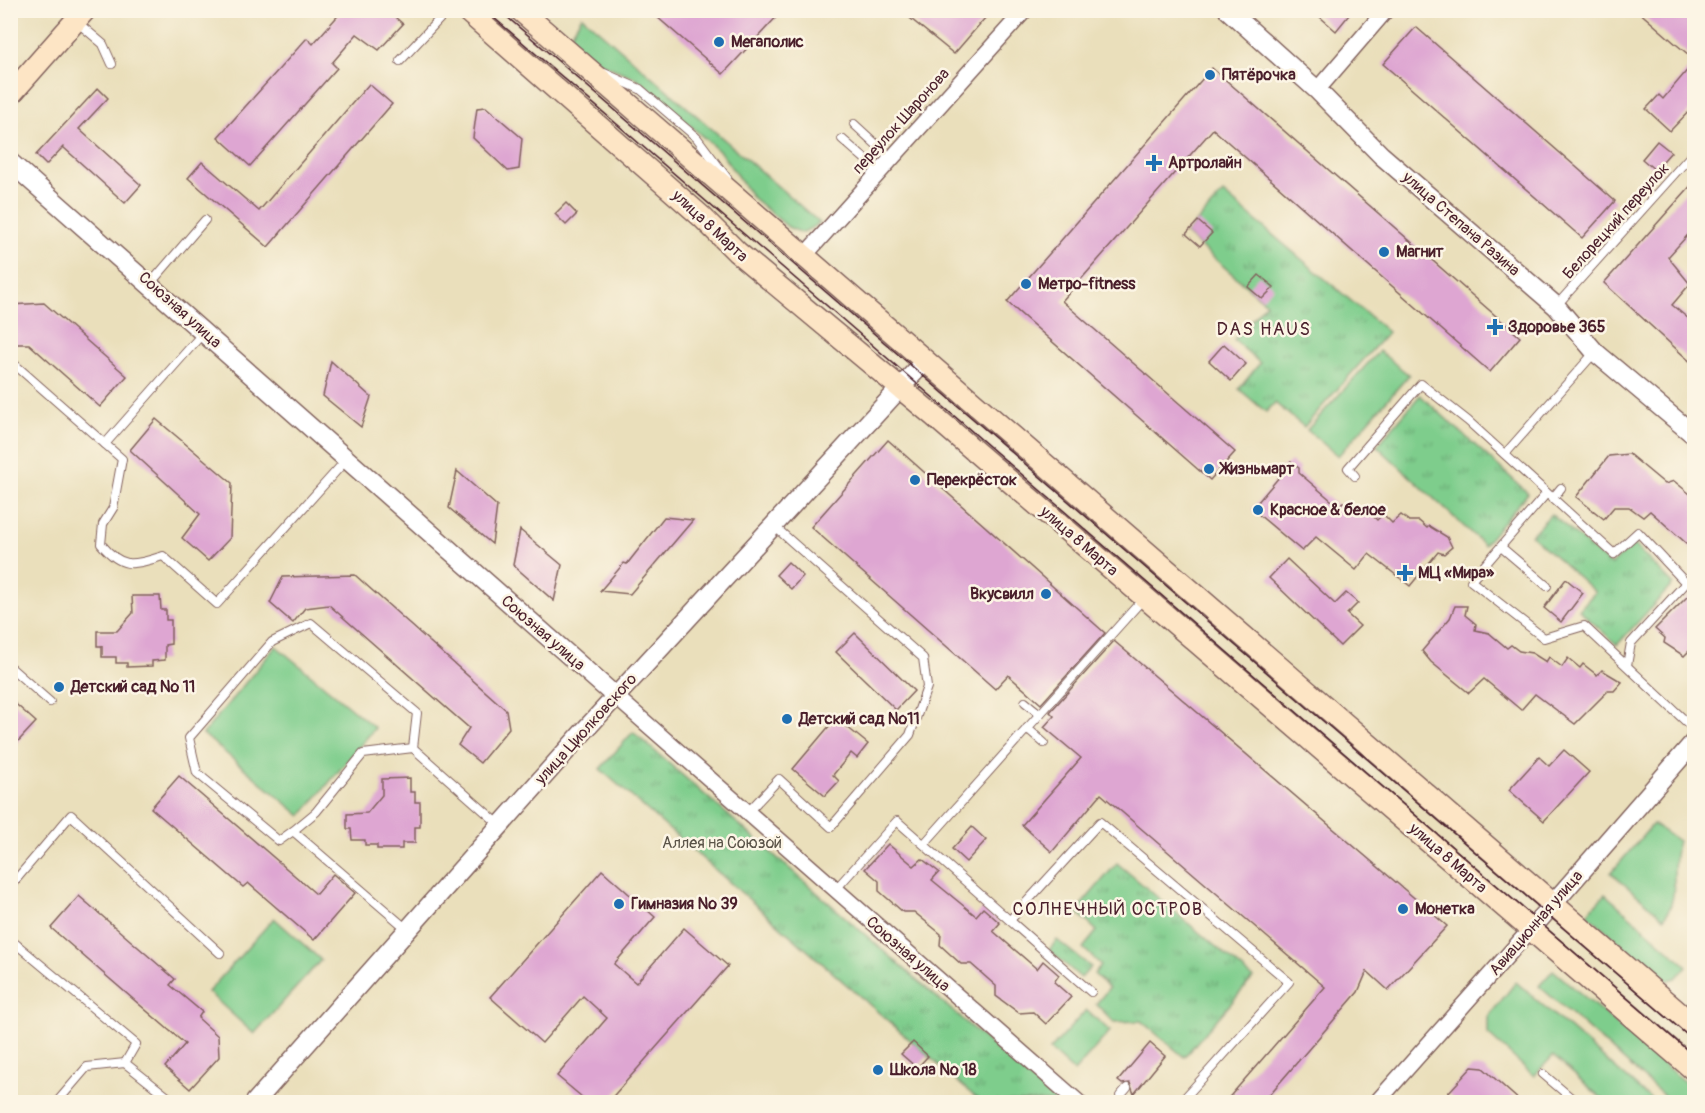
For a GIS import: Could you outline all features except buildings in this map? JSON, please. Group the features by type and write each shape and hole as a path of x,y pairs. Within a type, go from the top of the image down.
{"main road":[{"name":"улица 8 Марта","path":"466,10 497,45 693,209 737,252 1145,597 1695,1070"},
{"name":"улица 8 Марта","path":"520,10 757,218 804,256 1552,905 1695,1026"},
{"path":"10,95 81,16"}],"street":[{"name":"переулок Шаронова","path":"804,256 1025,10"},
{"name":"улица Степана Разина","path":"1228,10 1317,90 1381,155 1556,306 1595,352 1695,435"},
{"path":"1317,90 1386,10"},
{"name":"Союзная улица","path":"10,162 1078,1102"},
{"name":"улица Циолковского","path":"255,1102 615,696 924,362"},
{"name":"Авиационная улица","path":"1377,1102 1695,742"}],"lane":[{"path":"400,61 448,10"},
{"path":"81,16 103,44 112,64"},
{"path":"854,124 892,159"},
{"path":"842,139 881,172"},
{"name":"Белорецкий переулок","path":"1556,306 1695,152"},
{"path":"150,284 205,220"},
{"path":"105,444 204,332"},
{"path":"1505,454 1595,352"},
{"path":"13,363 122,459 113,508 103,524 101,544 113,558 130,565 163,556 217,604 347,459"},
{"path":"1355,476 1348,468 1421,384 1505,454 1614,554 1638,532 1686,583 1631,643 1627,665"},
{"path":"1561,488 1549,496 1471,582 1544,638 1584,626 1695,729"},
{"path":"748,812 779,778 831,827 910,735 927,687 922,658 774,526"},
{"path":"1501,547 1547,586"},
{"path":"924,844 1145,597"},
{"path":"413,748 417,713 311,623 272,642 189,738 197,773 279,841 316,812 363,754 413,748 500,826"},
{"path":"10,667 50,702"},
{"path":"1025,702 1040,714"},
{"path":"1027,728 1044,743"},
{"path":"10,881 14,883 71,816 220,953"},
{"path":"835,890 897,821 1011,919 1091,992"},
{"path":"1011,919 1100,822 1289,982 1181,1102"},
{"path":"293,831 409,931"},
{"path":"10,949 16,944 136,1044 125,1063"},
{"path":"57,1102 87,1067 125,1063 174,1102"},
{"path":"1544,1074 1576,1102"},
{"path":"1122,1102 1120,1096 1126,1088"}],"green space":[{"path":"582,16 820,223 802,233 788,227 752,197 721,153 638,79 579,54 571,34"},
{"path":"1223,193 1388,332 1304,427 1275,403 1266,412 1239,389 1260,363 1234,340 1266,303 1186,234"},
{"path":"1379,351 1409,375 1338,456 1307,430"},
{"path":"1420,395 1528,493 1484,545 1377,446"},
{"path":"1551,514 1611,565 1633,544 1673,584 1617,645 1579,610 1595,592 1531,535"},
{"path":"276,646 375,728 301,816 203,734"},
{"name":"Аллея на Союзой","path":"633,732 1057,1102 981,1102 600,769"},
{"path":"1653,824 1678,841 1674,862 1674,891 1664,918 1611,873"},
{"path":"1117,863 1253,978 1184,1057 1141,1021 1114,1022 1096,1004 1109,988 1094,974 1101,965 1083,948 1097,931 1076,911"},
{"path":"1605,894 1687,966 1676,978 1666,981 1656,974 1587,914"},
{"path":"274,918 321,960 254,1034 208,992"},
{"path":"1057,940 1091,967 1081,978 1049,950"},
{"path":"1553,970 1694,1090 1694,1102 1671,1102 1539,986"},
{"path":"1516,982 1654,1102 1606,1102 1553,1056 1534,1076 1488,1034 1488,1017"},
{"path":"1086,1010 1110,1031 1074,1072 1050,1050"}],"tram line":[{"path":"485,10 1694,1056"},
{"path":"499,10 1694,1041"}],"place":[{"name":"Мегаполис","path":"719,42"},
{"name":"Пятёрочка","path":"1210,75"},
{"name":"Артролайн","path":"1154,163"},
{"name":"Магнит","path":"1384,252"},
{"name":"Метро-fitness","path":"1026,284"},
{"name":"Здоровье 365","path":"1495,327"},
{"name":"Жизньмарт","path":"1209,469"},
{"name":"Перекрёсток","path":"915,480"},
{"name":"Красное & белое","path":"1258,510"},
{"name":"МЦ «Мира»","path":"1405,573"},
{"name":"Вкусвилл","path":"1046,594"},
{"name":"Детский сад № 11","path":"59,687"},
{"name":"Детский сад №11","path":"787,719"},
{"name":"Гимназия № 39","path":"619,904"},
{"name":"Монетка","path":"1403,909"},
{"name":"Школа № 18","path":"878,1070"}],"district":[{"name":"DAS HAUS","path":"1264,329"},
{"name":"СОЛНЕЧНЫЙ ОСТРОВ","path":"1108,909"}]}
